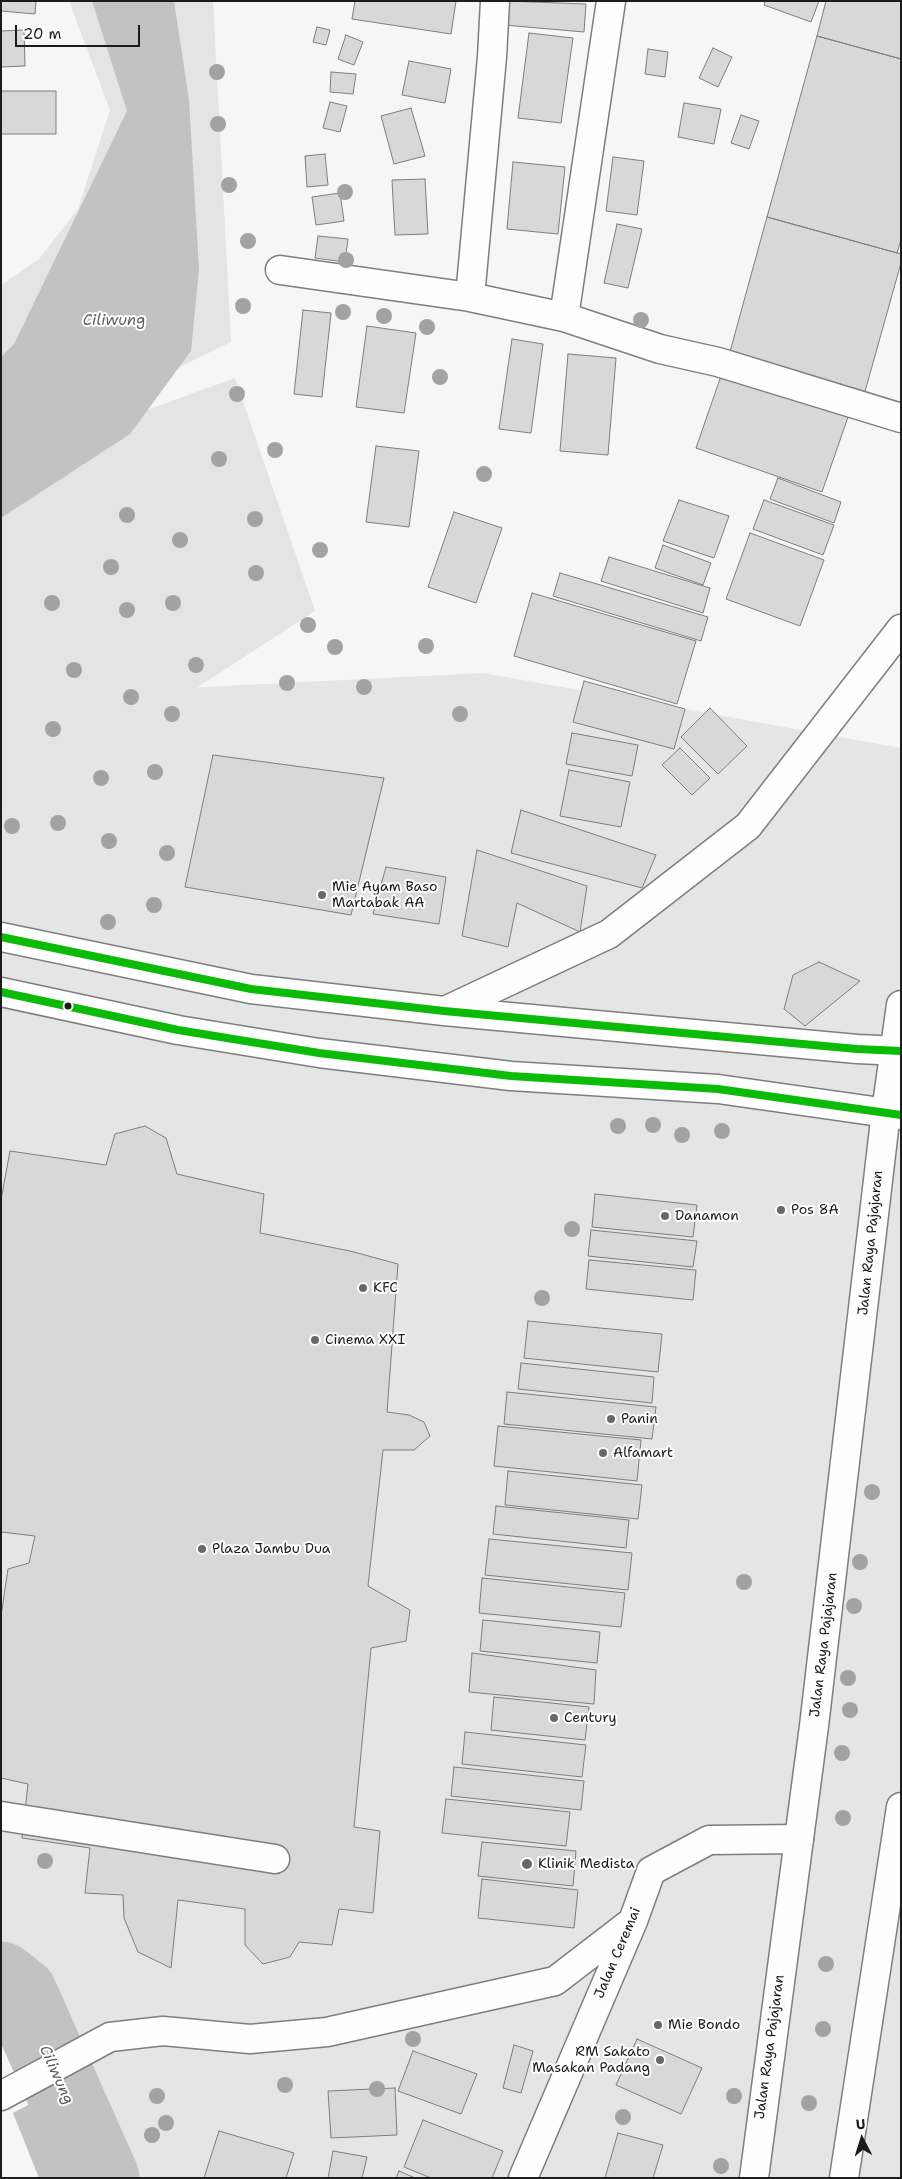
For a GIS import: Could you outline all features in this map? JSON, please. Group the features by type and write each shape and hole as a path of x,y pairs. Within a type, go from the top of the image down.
{"main road":[{"path":"470,297 492,57 495,1"},
{"path":"564,317 611,1"},
{"path":"280,270 470,297 564,317 660,349 718,362 901,418"},
{"path":"444,1011 609,934 748,826 901,629"},
{"path":"1,937 250,989 444,1011 857,1049 897,1050"},
{"path":"1,992 178,1030 319,1054 511,1076 718,1089 893,1113"},
{"name":"Jalan Raya Pajajaran","path":"754,2178 893,1113 901,1005"},
{"path":"844,2178 901,1807"},
{"path":"1,1816 275,1859"},
{"name":"Jalan Ceremai","path":"523,2178 632,1921 651,1871 709,1840 799,1838"},
{"path":"1,2096 110,2037 163,2031 250,2039 327,2032 555,1981 632,1921"}],"shaded area":[{"name":"Ciliwung","path":"69,1 213,1 231,342 15,447 1,449 1,285 39,259 78,209 110,110"},
{"path":"235,378 315,611 1,815 1,463"},
{"path":"484,673 901,748 901,2178 116,2178 112,2128 1,1951 1,775 165,689"},
{"path":"901,761 901,808 884,976 879,993 869,1003 848,1004 651,979 716,939 775,894 814,851 832,837 855,812 876,782"},
{"path":"590,1130 604,1133 588,1203 574,1223 564,1229 562,1285 528,1279 526,1257 512,1247 483,1232 474,1222 529,1219 539,1195 532,1171 538,1144 560,1134"},
{"path":"901,1536 901,1649 894,1645 883,1625 880,1580 885,1559 895,1540"},
{"path":"901,1735 901,1787 889,1765 892,1743"},
{"path":"754,2058 769,2072 759,2178 664,2178 680,2162 702,2159 716,2143 719,2122 700,2111 694,2089 715,2067 735,2059"},
{"path":"598,2080 627,2083 675,2111 681,2121 678,2131 666,2149 656,2151 616,2142 597,2135 580,2123 576,2102 580,2092"}],"water":[{"name":"Ciliwung","path":"92,1 174,1 189,100 199,269 191,351 130,434 1,518 1,357 14,344 127,111"},
{"path":"77,2079 110,2178 39,2178 13,2113"}],"building":[{"path":"1,1 36,1 35,14 1,11"},
{"path":"355,1 456,1 451,34 352,19"},
{"path":"506,1 586,4 584,32 504,25"},
{"path":"765,1 819,1 811,22 764,5"},
{"path":"826,1 901,1 901,59 817,36"},
{"path":"317,27 330,30 326,45 313,42"},
{"path":"24,30 25,66 1,67 1,31"},
{"path":"529,33 573,38 561,123 518,118"},
{"path":"346,35 363,42 354,65 338,59"},
{"path":"817,36 901,59 901,240 897,253 767,217"},
{"path":"713,48 732,57 718,87 699,78"},
{"path":"648,49 668,52 665,77 645,74"},
{"path":"409,61 451,69 445,103 402,95"},
{"path":"331,72 356,74 353,94 330,92"},
{"path":"1,91 56,91 56,134 1,134"},
{"path":"330,102 347,106 340,132 323,128"},
{"path":"684,103 721,109 714,144 678,137"},
{"path":"411,108 425,156 394,164 381,116"},
{"path":"741,115 759,121 749,149 731,143"},
{"path":"325,154 328,185 307,187 305,156"},
{"path":"613,157 644,161 637,215 606,211"},
{"path":"513,162 565,167 558,234 507,229"},
{"path":"425,179 428,234 395,235 392,180"},
{"path":"340,193 344,221 316,225 312,197"},
{"path":"767,217 901,254 901,263 864,395 728,359"},
{"path":"617,224 642,229 628,288 604,283"},
{"path":"318,236 348,239 345,262 315,258"},
{"path":"303,310 331,313 322,397 294,394"},
{"path":"367,326 416,333 404,413 356,407"},
{"path":"512,339 543,344 531,433 499,429"},
{"path":"568,354 616,358 608,455 560,451"},
{"path":"722,373 848,417 822,492 696,448"},
{"path":"376,446 419,451 409,527 366,522"},
{"path":"778,478 841,502 834,523 770,499"},
{"path":"679,500 729,516 714,558 663,541"},
{"path":"764,500 834,525 823,555 753,529"},
{"path":"454,512 502,528 476,603 428,587"},
{"path":"750,533 824,560 800,626 726,599"},
{"path":"663,545 711,563 703,585 655,568"},
{"path":"609,557 710,588 703,613 601,581"},
{"path":"560,573 708,617 701,641 553,596"},
{"path":"532,593 696,641 677,704 514,656"},
{"path":"584,681 685,709 674,749 573,722"},
{"path":"710,708 747,746 718,774 681,737"},
{"path":"572,733 638,745 632,776 566,764"},
{"path":"680,748 710,778 692,795 662,765"},
{"path":"213,755 384,778 351,915 185,887"},
{"path":"569,770 630,782 621,827 560,816"},
{"path":"521,810 656,855 642,888 511,853"},
{"path":"477,850 587,886 580,932 517,903 508,947 462,936"},
{"path":"386,867 446,877 439,924 373,914"},
{"path":"819,962 860,981 805,1026 784,1009 793,975"},
{"name":"Plaza Jambu Dua","path":"145,1126 166,1138 177,1174 264,1194 260,1233 350,1251 398,1264 387,1412 409,1415 424,1422 430,1436 414,1450 383,1450 368,1586 410,1610 406,1641 371,1648 354,1827 380,1831 373,1913 339,1909 332,1945 299,1942 290,1957 263,1964 245,1945 245,1909 178,1900 171,1968 138,1952 124,1918 123,1895 85,1893 90,1848 22,1838 28,1784 1,1778 1,1616 8,1569 29,1563 35,1536 1,1532 1,1200 10,1151 106,1165 115,1134"},
{"path":"595,1194 697,1205 693,1237 592,1227"},
{"path":"591,1230 697,1241 693,1267 588,1256"},
{"path":"589,1260 696,1270 693,1300 586,1289"},
{"path":"528,1321 662,1334 658,1372 524,1358"},
{"path":"521,1363 654,1377 652,1403 518,1389"},
{"path":"507,1392 656,1407 652,1439 504,1424"},
{"path":"498,1426 641,1440 637,1481 494,1466"},
{"path":"508,1471 642,1485 638,1519 505,1505"},
{"path":"496,1506 629,1520 626,1548 493,1534"},
{"path":"489,1539 632,1553 628,1590 485,1575"},
{"path":"482,1578 625,1593 621,1627 479,1613"},
{"path":"483,1620 600,1632 597,1663 480,1651"},
{"path":"472,1653 596,1670 594,1704 469,1692"},
{"path":"494,1697 589,1707 585,1740 491,1730"},
{"path":"465,1732 586,1745 582,1777 462,1764"},
{"path":"454,1767 584,1781 581,1810 451,1796"},
{"path":"446,1799 570,1812 566,1846 442,1833"},
{"name":"Klinik Medista","path":"482,1842 576,1851 573,1886 478,1876"},
{"path":"482,1879 578,1890 574,1928 478,1918"},
{"path":"637,2039 702,2068 681,2114 616,2085"},
{"path":"514,2045 533,2051 521,2093 503,2088"},
{"path":"413,2051 477,2074 461,2114 398,2091"},
{"path":"395,2088 397,2135 331,2138 328,2091"},
{"path":"423,2120 503,2151 492,2178 431,2178 404,2167"},
{"path":"219,2131 294,2153 286,2178 204,2178"},
{"path":"618,2133 663,2145 653,2178 605,2178"},
{"path":"333,2151 367,2157 362,2178 328,2178"},
{"path":"399,2171 415,2178 396,2178"}],"waterway":[{"name":"Ciliwung","path":"1,1979 20,1994 102,2178"}],"transit line":[{"path":"1,937 251,989 444,1011 857,1049 901,1051"},
{"path":"1,992 178,1030 319,1053 511,1076 718,1089 901,1115"}],"place":[{"name":"Mie Ayam Baso Martabak AA","path":"322,895"},
{"name":"Pos 8A","path":"781,1210"},
{"name":"Danamon","path":"665,1216"},
{"name":"KFC","path":"363,1288"},
{"name":"Cinema XXI","path":"315,1340"},
{"name":"Panin","path":"611,1419"},
{"name":"Alfamart","path":"603,1453"},
{"name":"Plaza Jambu Dua","path":"202,1549"},
{"name":"Century","path":"554,1718"},
{"name":"Klinik Medista","path":"527,1864"},
{"name":"Mie Bondo","path":"658,2025"},
{"name":"RM Sakato Masakan Padang","path":"660,2060"}]}
